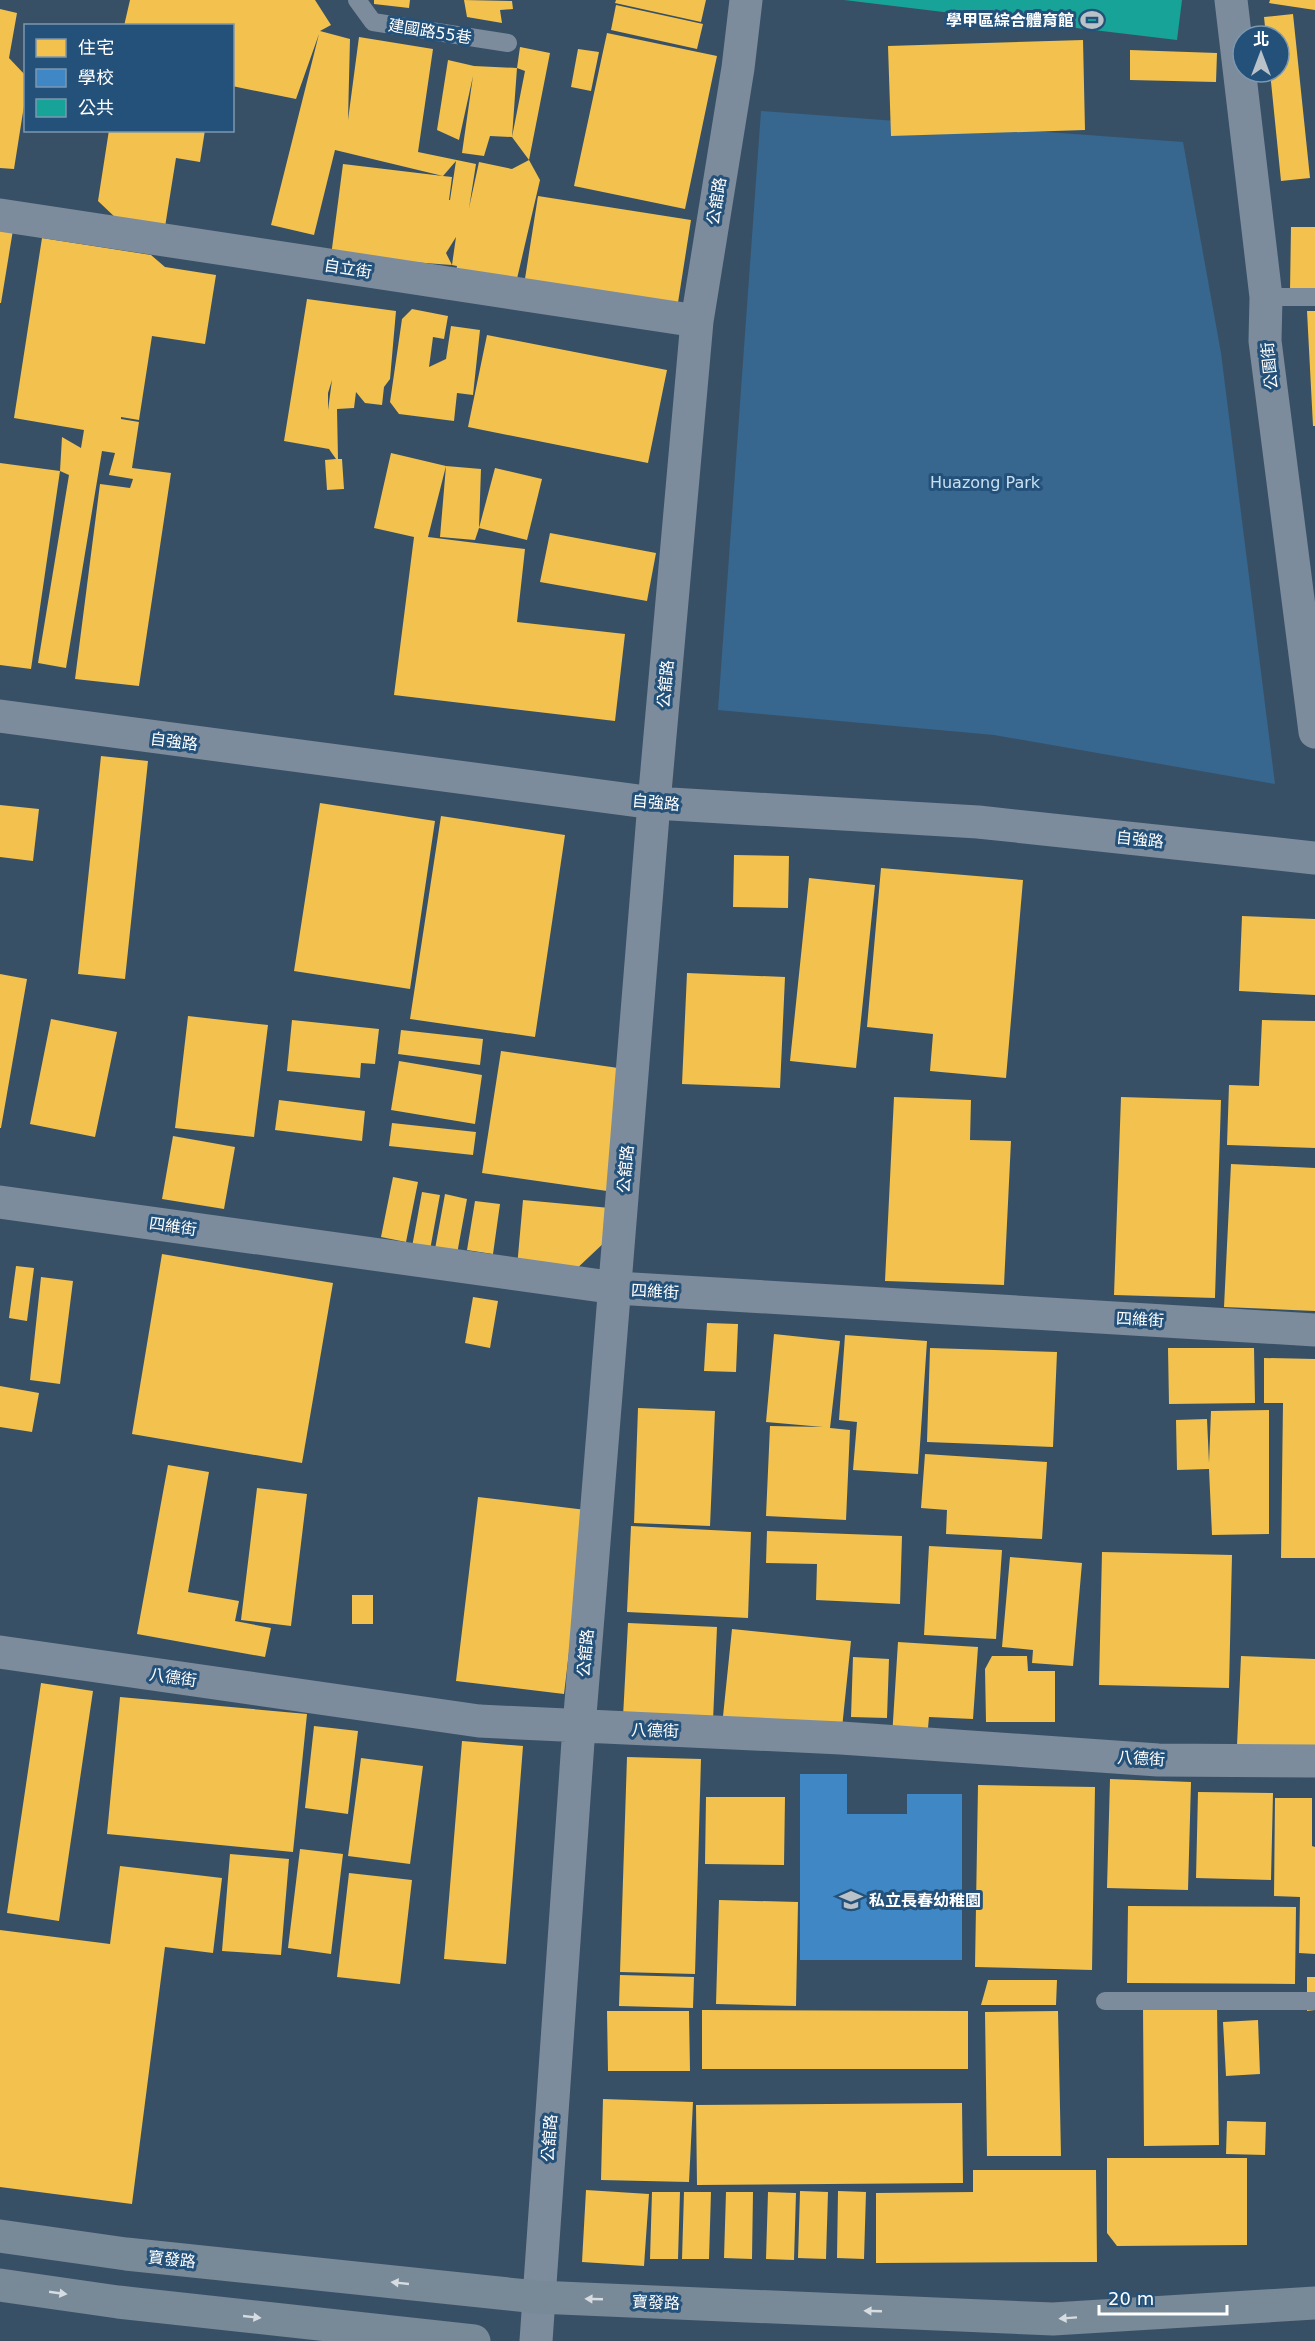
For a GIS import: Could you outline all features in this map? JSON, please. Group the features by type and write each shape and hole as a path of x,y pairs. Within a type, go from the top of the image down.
{"main road":[{"name":"寶發路","path":"0,2236 126,2254 537,2297 1053,2319 1315,2302"},
{"path":"0,2285 118,2302 474,2341"}],"street":[{"name":"公舘路","path":"536,2341 537,2297 579,1727 654,803 697,321 738,68 746,0"},
{"name":"公園街","path":"1231,0 1266,297 1265,341 1315,732"},
{"name":"自立街","path":"0,215 697,321"},
{"name":"自強路","path":"0,716 654,803 978,822 1315,858"},
{"name":"四維街","path":"0,1202 616,1288 1315,1330"},
{"name":"八德街","path":"0,1652 479,1721 841,1738 1158,1760 1315,1761"}],"lane":[{"name":"建國路55巷","path":"360,2 373,22 508,43"},
{"path":"1266,297 1315,297"},
{"path":"1105,2001 1315,2001"}],"green space":[{"name":"Huazong Park","path":"761,111 1183,142 1221,353 1275,784 994,735 718,710"}],"building: 住宅":[{"path":"130,0 315,0 331,25 320,31 350,39 348,120 359,37 433,49 418,152 476,164 469,208 479,162 512,169 529,160 540,180 516,283 454,279 457,266 452,265 331,256 343,164 443,176 335,150 314,235 271,225 319,34 296,99 234,86 234,24 124,24","holes":["456,161 450,200 449,200 452,177 443,176","456,237 452,265 446,253"]},
{"path":"374,0 410,0 409,8 374,4"},
{"path":"464,0 512,1 513,9 500,10 502,23 467,17"},
{"path":"616,0 706,0 701,22 615,3"},
{"path":"1270,0 1315,0 1315,10 1269,3"},
{"path":"616,5 703,24 697,49 611,30"},
{"path":"0,9 17,13 9,58 24,74 24,106 14,169 0,168"},
{"path":"1293,14 1310,178 1281,181 1271,84 1291,84 1291,24 1265,24 1264,17"},
{"path":"607,33 717,56 685,209 574,186"},
{"path":"1083,40 1085,130 891,136 888,46"},
{"path":"520,47 550,53 529,160 512,137 525,71 517,68"},
{"path":"578,49 599,52 591,91 571,87"},
{"path":"1130,50 1217,53 1216,82 1130,80"},
{"path":"448,60 474,66 517,68 512,137 490,136 484,156 462,153 473,76 459,140 437,130"},
{"path":"109,132 205,132 200,162 176,158 165,227 118,220 98,201"},
{"path":"538,196 691,220 677,309 524,285"},
{"path":"1291,227 1315,227 1315,291 1290,291"},
{"path":"0,228 13,230 1,303 0,303"},
{"path":"42,238 151,255 165,267 216,275 205,344 152,336 139,420 121,417 121,419 139,422 132,468 171,473 139,686 75,679 100,484 130,488 133,479 109,475 115,453 102,451 66,668 38,663 69,475 60,471 62,437 81,448 84,430 14,418"},
{"path":"307,299 396,311 390,379 384,387 382,405 365,403 356,392 354,408 337,409 338,459 342,459 344,489 327,490 325,460 336,459 329,449 284,441","holes":["332,380 328,410 328,393"]},
{"path":"412,309 448,316 444,339 433,337 429,367 446,359 451,326 480,330 473,395 457,393 454,421 399,414 390,402 402,319"},
{"path":"1307,311 1315,311 1315,426 1313,426"},
{"path":"487,335 667,370 648,463 468,427"},
{"path":"391,453 446,466 428,537 525,549 517,622 625,634 615,721 394,695 414,537 374,528"},
{"path":"0,463 60,471 31,669 0,665"},
{"path":"446,466 481,469 479,528 475,540 440,537"},
{"path":"495,468 542,479 527,540 479,528"},
{"path":"550,533 656,553 647,601 540,582"},
{"path":"101,756 148,761 125,979 78,974"},
{"path":"320,803 435,821 410,989 294,971"},
{"path":"0,805 39,809 33,861 0,857"},
{"path":"441,816 565,835 535,1037 410,1019"},
{"path":"734,855 789,856 788,908 733,907"},
{"path":"881,868 1023,880 1006,1078 930,1071 933,1034 867,1027"},
{"path":"809,878 875,885 856,1068 790,1061"},
{"path":"1242,916 1315,919 1315,995 1239,991"},
{"path":"687,973 785,977 780,1088 682,1084"},
{"path":"0,974 27,979 1,1128 0,1128"},
{"path":"188,1016 268,1025 254,1137 175,1128"},
{"path":"51,1019 117,1032 95,1137 30,1124"},
{"path":"292,1020 379,1029 375,1064 361,1063 360,1078 287,1071"},
{"path":"1262,1020 1315,1021 1315,1148 1227,1145 1229,1085 1259,1086"},
{"path":"401,1030 483,1039 480,1065 398,1054"},
{"path":"501,1051 632,1070 614,1192 482,1173"},
{"path":"399,1061 482,1075 475,1124 391,1110"},
{"path":"894,1097 971,1100 970,1140 1011,1141 1004,1285 885,1281"},
{"path":"1121,1097 1221,1100 1215,1298 1114,1295"},
{"path":"279,1100 365,1111 362,1141 275,1130"},
{"path":"392,1123 476,1132 473,1155 389,1146"},
{"path":"173,1136 235,1147 224,1209 162,1199"},
{"path":"1231,1164 1315,1168 1315,1311 1224,1307"},
{"path":"393,1177 418,1182 406,1242 381,1237"},
{"path":"422,1192 440,1195 430,1250 412,1247"},
{"path":"445,1194 467,1199 457,1254 435,1249"},
{"path":"523,1200 610,1208 607,1240 572,1273 517,1267"},
{"path":"475,1201 500,1204 493,1254 467,1250"},
{"path":"162,1254 333,1283 302,1463 132,1434"},
{"path":"16,1266 34,1268 27,1321 9,1318"},
{"path":"41,1277 73,1281 60,1384 30,1380"},
{"path":"473,1297 498,1301 490,1348 465,1343"},
{"path":"707,1323 738,1324 736,1372 704,1371"},
{"path":"774,1334 840,1341 830,1428 850,1430 846,1520 766,1516 770,1426 823,1427 766,1422"},
{"path":"845,1335 927,1341 918,1474 853,1470 857,1422 839,1420"},
{"path":"930,1348 1057,1352 1053,1447 927,1442"},
{"path":"1168,1348 1254,1348 1255,1403 1169,1404"},
{"path":"1264,1358 1315,1359 1315,1558 1281,1558 1283,1403 1264,1403"},
{"path":"0,1386 39,1393 32,1432 0,1427"},
{"path":"638,1408 715,1411 710,1526 634,1523"},
{"path":"1269,1410 1269,1534 1212,1535 1209,1469 1177,1470 1176,1420 1207,1419 1209,1463 1211,1411"},
{"path":"925,1454 1047,1462 1042,1539 946,1534 947,1510 921,1508"},
{"path":"168,1465 209,1472 188,1592 239,1601 235,1621 271,1628 265,1657 137,1634"},
{"path":"257,1488 307,1494 291,1626 241,1620"},
{"path":"478,1497 586,1510 564,1694 456,1681"},
{"path":"631,1526 751,1532 748,1618 627,1612"},
{"path":"767,1531 902,1536 900,1604 816,1600 817,1564 766,1563"},
{"path":"929,1546 1002,1550 996,1639 924,1635"},
{"path":"1102,1552 1232,1555 1229,1688 1099,1685"},
{"path":"1010,1557 1082,1563 1073,1666 1032,1663 1033,1650 1002,1647"},
{"path":"352,1595 373,1595 373,1624 352,1624"},
{"path":"628,1623 717,1627 713,1721 623,1717"},
{"path":"732,1629 851,1641 841,1738 722,1726"},
{"path":"898,1642 978,1647 973,1719 929,1717 927,1739 892,1737"},
{"path":"992,1656 1027,1656 1028,1671 1055,1671 1055,1722 986,1722 985,1669"},
{"path":"1241,1656 1315,1659 1315,1749 1237,1746"},
{"path":"853,1657 889,1659 887,1718 851,1717"},
{"path":"41,1683 93,1691 59,1921 7,1913"},
{"path":"120,1697 307,1714 293,1852 107,1834"},
{"path":"314,1726 358,1731 348,1814 305,1808"},
{"path":"462,1741 523,1746 506,1964 444,1959"},
{"path":"627,1757 701,1759 695,1974 620,1972"},
{"path":"361,1758 423,1766 410,1864 348,1856"},
{"path":"1110,1779 1191,1782 1188,1890 1107,1888"},
{"path":"978,1785 1095,1787 1092,1970 975,1967"},
{"path":"1198,1792 1273,1793 1271,1880 1196,1878"},
{"path":"706,1797 785,1797 784,1865 705,1864"},
{"path":"1275,1798 1312,1798 1312,1846 1315,1847 1315,1954 1299,1953 1300,1897 1274,1896"},
{"path":"300,1849 343,1854 331,1954 288,1948"},
{"path":"230,1854 289,1859 281,1955 222,1951"},
{"path":"120,1866 222,1878 213,1953 165,1947 132,2204 0,2187 0,1930 110,1944"},
{"path":"349,1873 412,1880 400,1984 337,1977"},
{"path":"719,1900 798,1902 796,2006 716,2004"},
{"path":"1128,1906 1296,1907 1295,1984 1127,1983"},
{"path":"620,1975 694,1977 693,2008 619,2006"},
{"path":"1307,1977 1315,1977 1315,2010 1307,2011"},
{"path":"988,1980 1057,1980 1056,2005 981,2005"},
{"path":"1217,2005 1219,2145 1144,2146 1143,2006"},
{"path":"702,2010 968,2011 968,2069 702,2069"},
{"path":"607,2011 689,2011 690,2071 608,2071"},
{"path":"1058,2011 1061,2156 987,2156 985,2012"},
{"path":"1258,2020 1260,2074 1226,2076 1223,2022"},
{"path":"603,2099 693,2102 689,2182 601,2180"},
{"path":"962,2103 963,2183 697,2185 696,2105"},
{"path":"1227,2121 1266,2122 1265,2155 1226,2154"},
{"path":"1107,2158 1247,2158 1247,2245 1117,2246 1107,2233"},
{"path":"973,2170 1096,2170 1097,2262 876,2263 876,2193 973,2192"},
{"path":"586,2190 649,2194 644,2266 582,2262"},
{"path":"800,2191 828,2192 826,2259 798,2258"},
{"path":"838,2191 866,2192 864,2259 837,2258"},
{"path":"652,2192 680,2192 678,2259 650,2259"},
{"path":"684,2192 711,2192 709,2259 682,2259"},
{"path":"726,2192 753,2192 752,2259 724,2258"},
{"path":"768,2192 796,2193 794,2260 766,2259"}],"building: 學校":[{"path":"800,1774 847,1774 847,1814 907,1814 907,1794 962,1794 962,1960 800,1960"}],"building: 公共":[{"name":"學甲區綜合體育館","path":"844,0 1182,0 1177,40"}],"place":[{"name":"學甲區綜合體育館","path":"1092,20"},
{"name":"私立長春幼稚園","path":"851,1900"}]}
